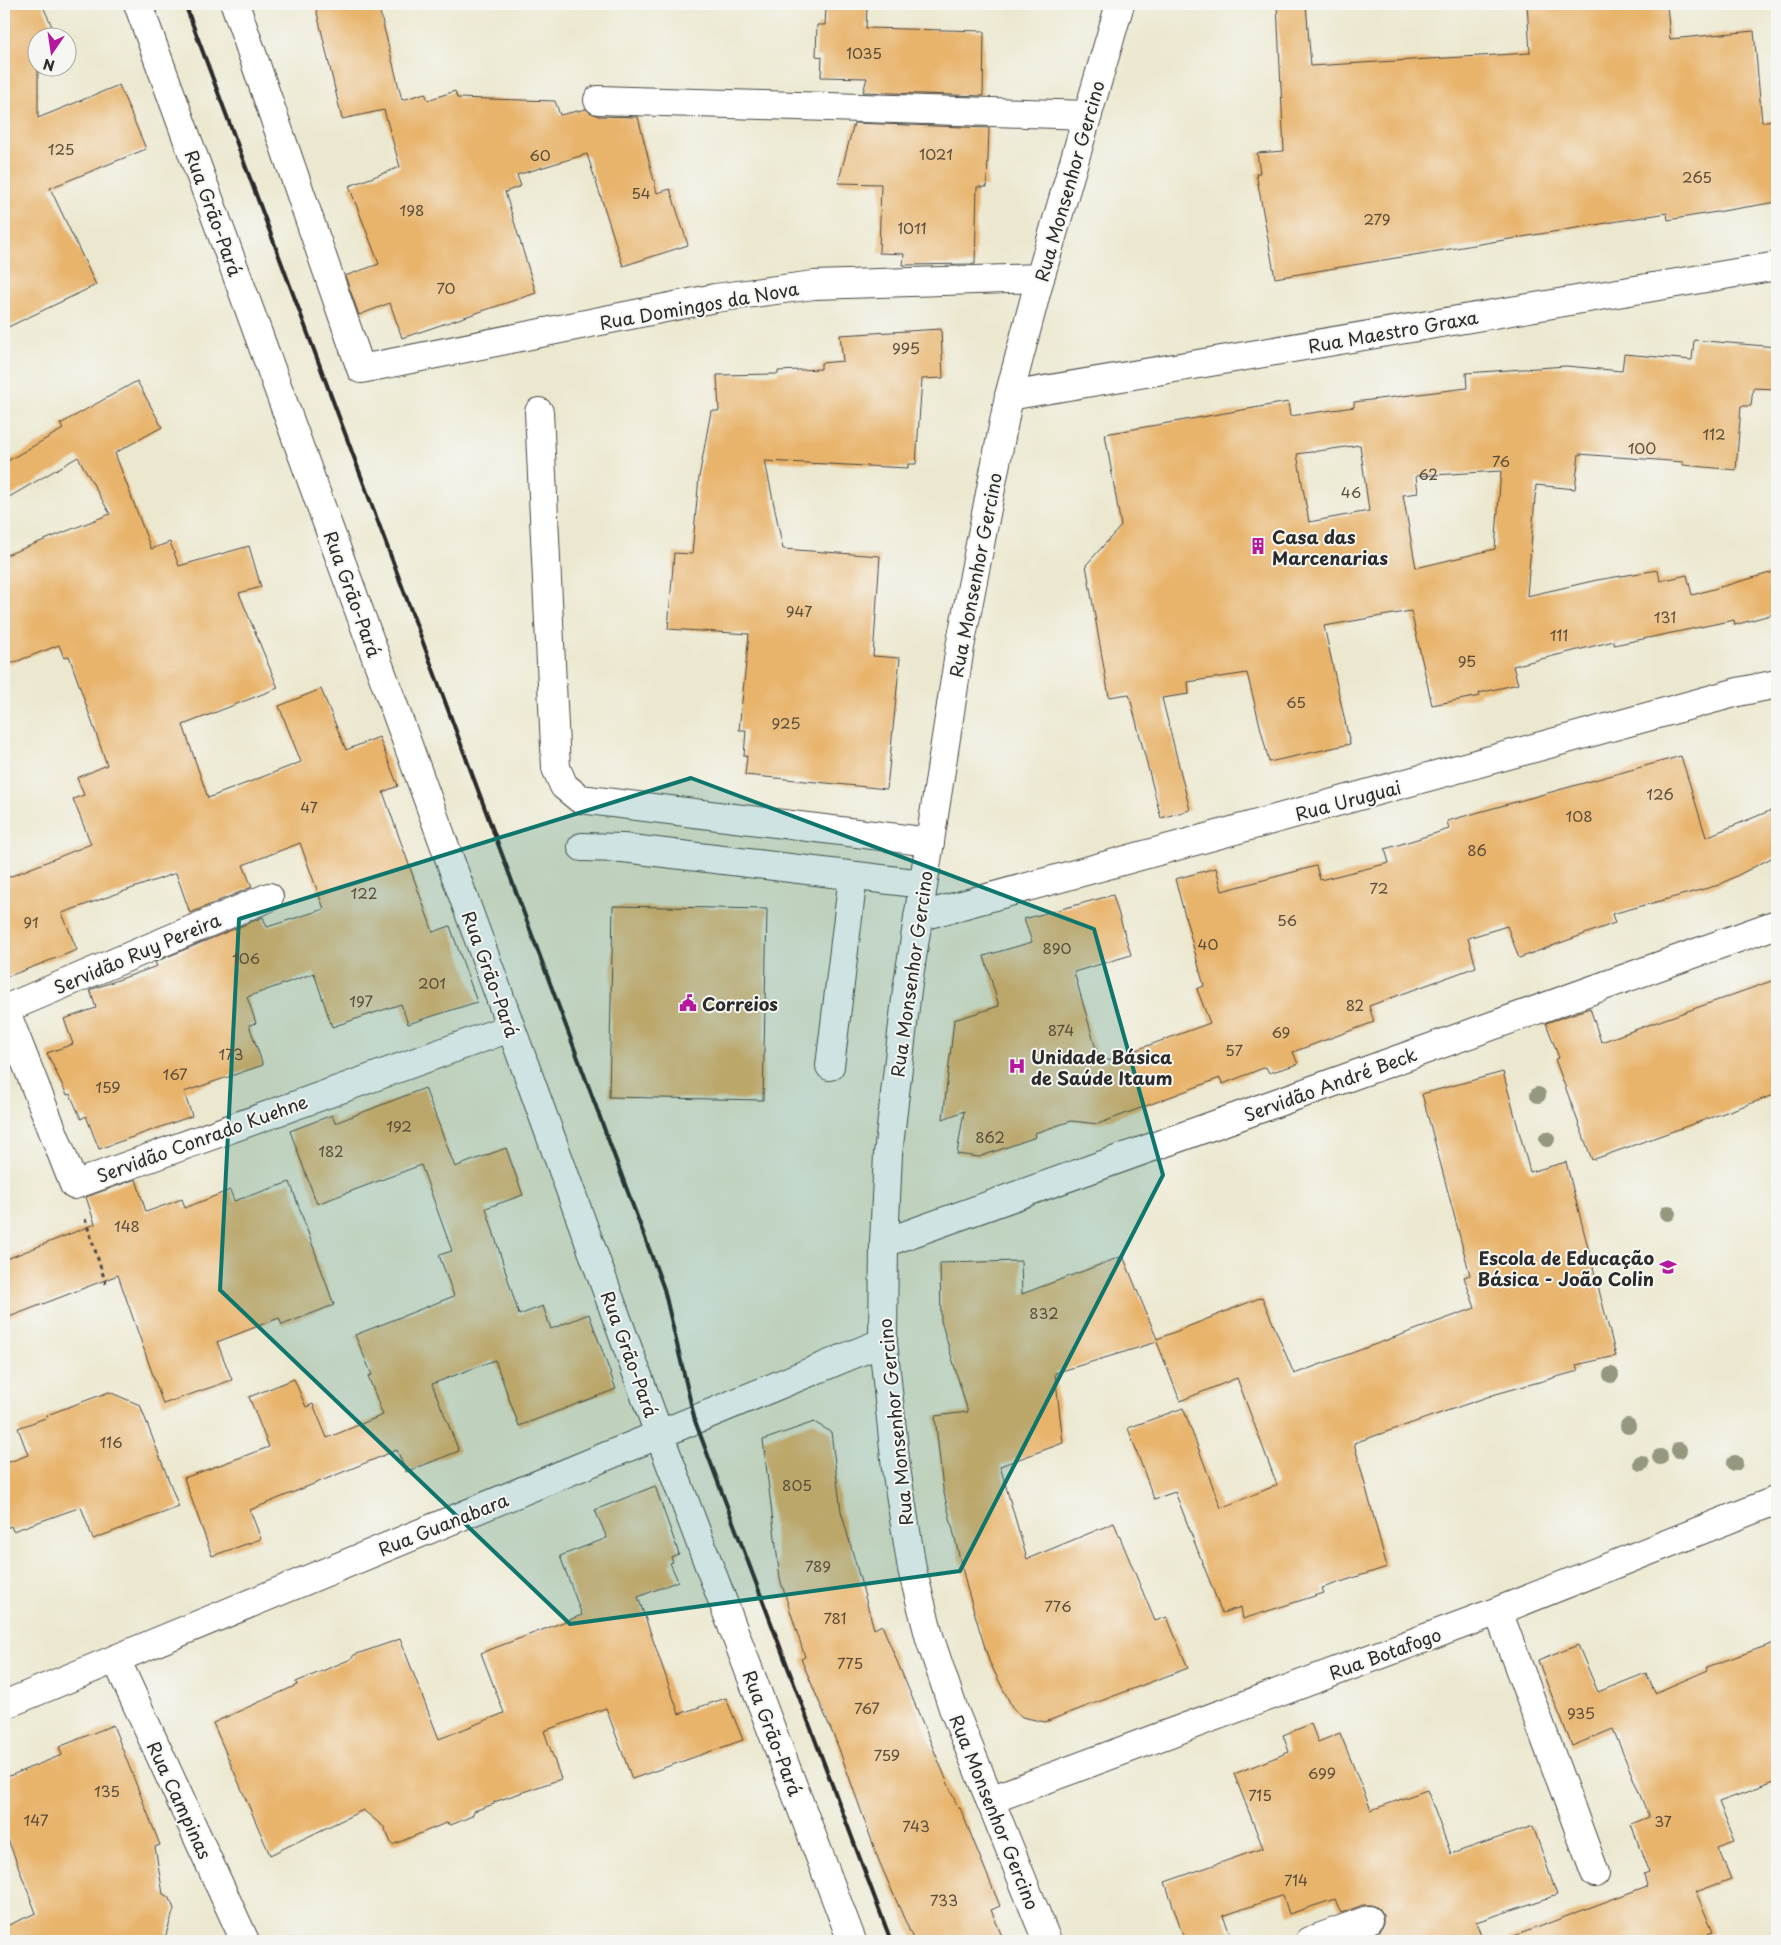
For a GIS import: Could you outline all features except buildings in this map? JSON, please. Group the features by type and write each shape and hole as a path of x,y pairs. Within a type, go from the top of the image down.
{"street":[{"name":"Rua Grão-Pará","path":"138,4 510,1028 660,1434 852,1941"},
{"name":"Rua Domingos da Nova","path":"235,4 361,369 715,298 814,285 1040,278"},
{"name":"Rua Monsenhor Gercino","path":"1047,1941 953,1708 930,1639 912,1569 896,1468 883,1342 884,1243 888,1154 907,990 960,648 1009,396 1040,278 1120,4"},
{"path":"598,100 1088,115"},
{"name":"Rua Maestro Graxa","path":"1009,396 1777,266"},
{"path":"539,412 556,768 564,786 580,799 930,842"},
{"name":"Rua Uruguai","path":"918,917 1738,692 1777,684"},
{"path":"582,846 623,848 923,884"},
{"path":"830,1066 853,876"},
{"name":"Servidão Ruy Pereira","path":"4,1008 269,897"},
{"name":"Servidão André Beck","path":"884,1243 1777,924"},
{"name":"Servidão Conrado Kuehne","path":"4,1008 74,1185 510,1028"},
{"name":"Rua Guanabara","path":"4,1705 883,1342"},
{"name":"Rua Botafogo","path":"990,1800 1498,1611 1777,1500"},
{"path":"1498,1611 1595,1873"},
{"name":"Rua Campinas","path":"116,1659 245,1941"},
{"path":"1310,1941 1368,1920"}],"path":[{"path":"74,1185 107,1287"}],"highlighted area":[{"path":"691,778 1094,929 1163,1175 960,1571 570,1624 220,1290 239,919"}],"railway":[{"path":"185,4 664,1289 695,1421 891,1941"}],"place":[{"name":"Casa das Marcenarias","path":"1258,546"},
{"name":"Correios","path":"688,1003"},
{"name":"Unidade Básica de Saúde Itaum","path":"1017,1066"},
{"name":"Escola de Educação Básica - João Colin","path":"1668,1267"}]}
